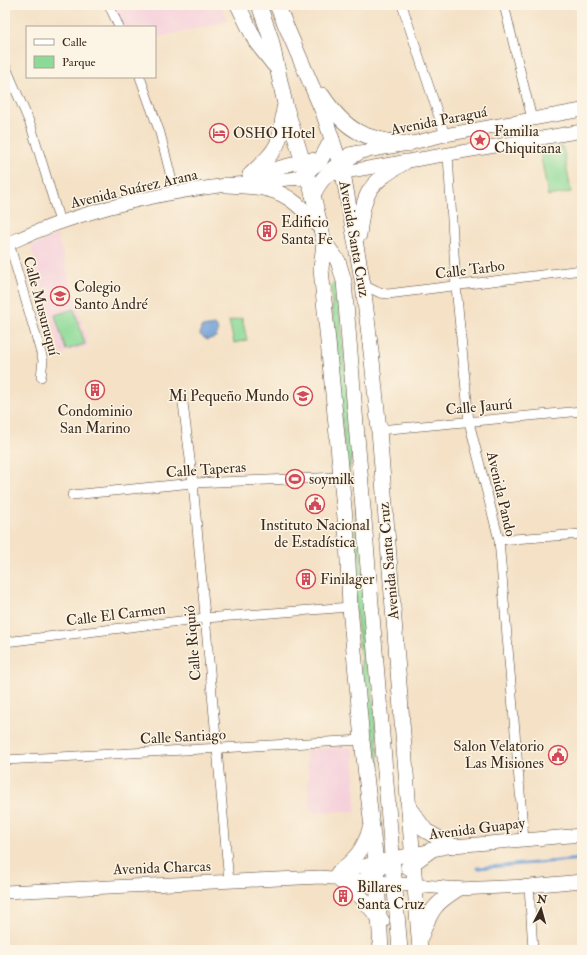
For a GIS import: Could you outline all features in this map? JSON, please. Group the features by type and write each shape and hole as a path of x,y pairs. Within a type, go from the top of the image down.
{"main road":[{"path":"238,5 256,42 276,67"},
{"name":"Avenida Santa Cruz","path":"259,5 271,39 285,104 303,172 313,195 322,235 321,269 347,539 350,607 362,740 372,823 381,867 397,884 396,909 399,944"},
{"path":"278,5 307,73 330,108 345,124 360,134 378,141 408,144"},
{"name":"Avenida Santa Cruz","path":"307,73 340,164 363,285 379,430 420,944"},
{"path":"250,175 272,154 279,143 285,104"},
{"name":"Avenida Paraguá","path":"358,153 408,144 445,135 582,110"},
{"path":"322,158 340,164 404,162 582,131"},
{"path":"303,172 322,158 332,139"},
{"path":"313,195 325,175 358,153"},
{"path":"357,256 361,219 369,190 381,176 404,162"},
{"path":"303,172 325,175"},
{"name":"Avenida Suárez Arana","path":"7,244 60,222 95,211 175,193 303,172"},
{"name":"Avenida Suárez Arana","path":"226,185 250,175 303,172"},
{"path":"226,185 262,186 289,197 301,206 322,235"},
{"name":"Avenida Santa Cruz","path":"322,235 338,261 344,281 359,449 381,867 381,950"},
{"path":"347,539 359,449"},
{"path":"408,807 426,831 453,846"},
{"path":"372,823 368,840 361,852 338,876 360,896 380,918 399,944"},
{"path":"411,834 381,867 397,884 458,888 529,886 582,881"},
{"name":"Avenida Guapay","path":"431,850 453,846 582,835"},
{"path":"397,884 414,858 431,850"},
{"name":"Avenida Guapay","path":"381,867 414,858"},
{"name":"Avenida Charcas","path":"338,876 381,867"},
{"name":"Avenida Charcas","path":"5,892 320,878 338,876 381,867"},
{"path":"420,944 433,908 441,899 458,888"}],"street":[{"path":"109,5 119,26"},
{"path":"402,5 445,135"},
{"path":"504,5 532,119"},
{"path":"5,65 32,126 46,168 60,222"},
{"path":"140,78 160,133 175,193"},
{"name":"Avenida Pando","path":"448,155 456,286 469,422 499,540 524,840"},
{"name":"Calle Musuruquí","path":"7,244 44,360 41,378"},
{"name":"Calle Tarbo","path":"363,285 380,293 388,294 582,270"},
{"name":"Calle Riquió","path":"183,403 193,484 229,882"},
{"name":"Calle Jaurú","path":"379,430 582,411"},
{"name":"Calle Taperas","path":"72,495 193,484 341,477"},
{"path":"499,540 582,534"},
{"name":"Calle El Carmen","path":"5,642 205,618 350,607"},
{"name":"Calle Santiago","path":"5,760 362,740"},
{"path":"529,886 533,950"}],"shaded area":[{"path":"125,5 220,5 228,21 156,38 156,26 123,26 114,7"},
{"name":"Colegio Santo André","path":"57,235 89,346 61,354 31,246"},
{"path":"348,747 352,749 353,753 356,811 310,812 306,750"}],"green space":[{"path":"563,147 571,192 548,196 540,151"},
{"path":"333,283 337,284 353,450 347,481 331,291 331,286"},
{"path":"74,309 85,344 66,350 55,315"},
{"path":"242,318 247,340 234,343 229,321"},
{"path":"357,506 379,765 372,781 352,567"}],"water":[{"path":"214,325 217,327 218,332 216,337 207,340 200,335 201,327"}],"waterway":[{"path":"478,868 582,859"}],"place":[{"name":"OSHO Hotel","path":"219,133"},
{"name":"Familia Chiquitana","path":"480,140"},
{"name":"Edificio Santa Fe","path":"267,231"},
{"name":"Colegio Santo André","path":"60,296"},
{"name":"Condominio San Marino","path":"95,390"},
{"name":"Mi Pequeño Mundo","path":"303,396"},
{"name":"soymilk","path":"295,479"},
{"name":"Instituto Nacional de Estadística","path":"315,504"},
{"name":"Finilager","path":"306,579"},
{"name":"Salon Velatorio Las Misiones","path":"558,755"},
{"name":"Billares Santa Cruz","path":"343,896"}]}
